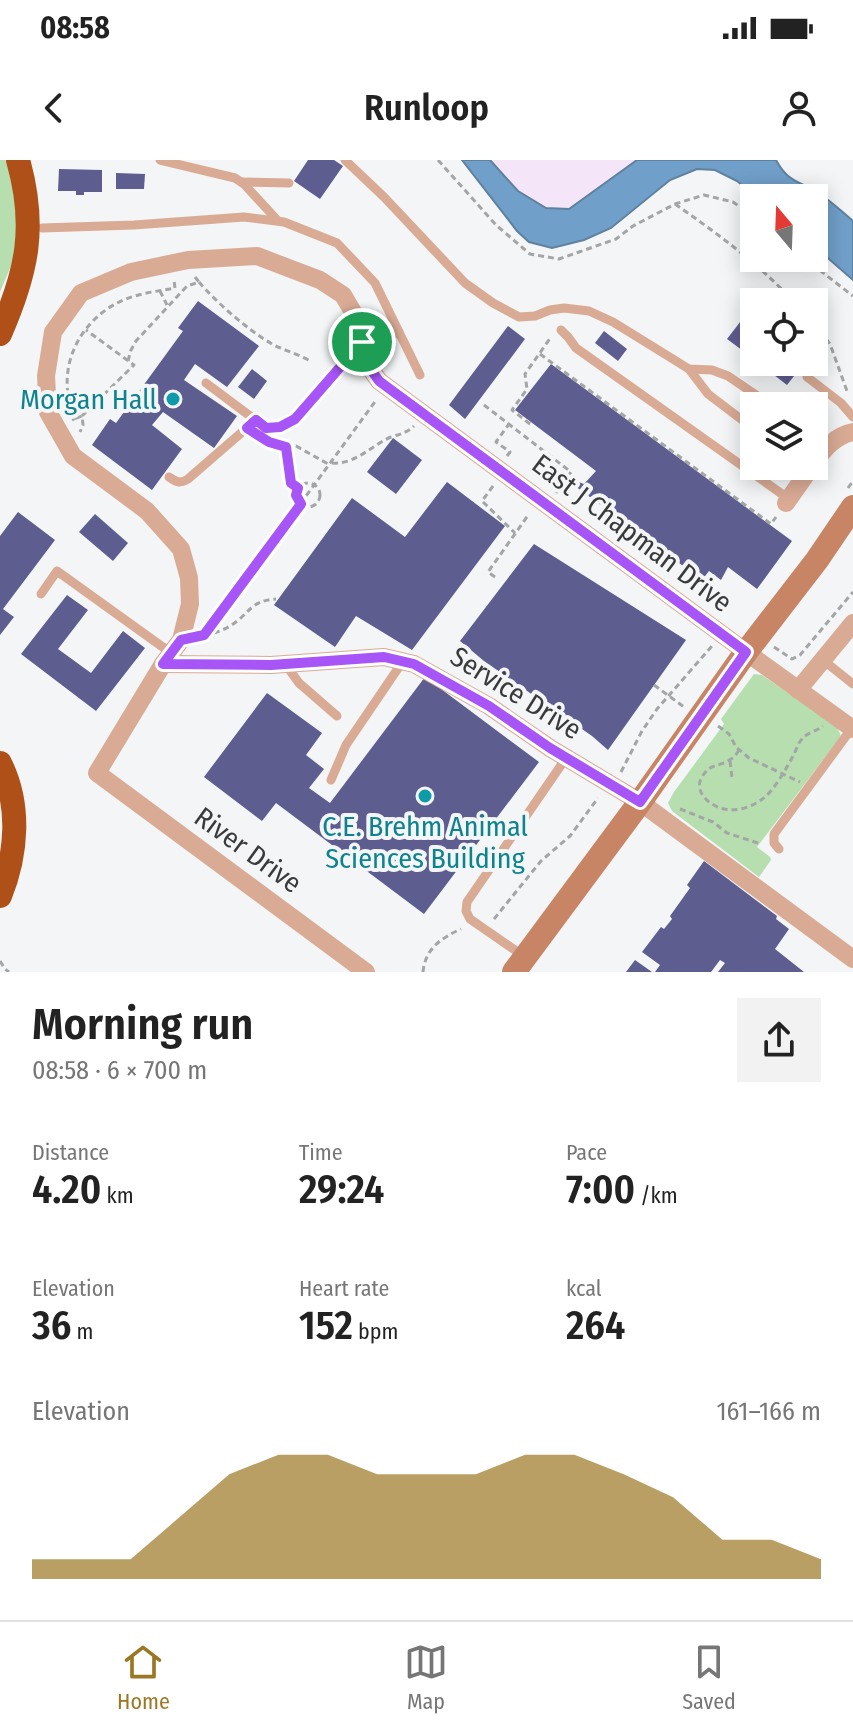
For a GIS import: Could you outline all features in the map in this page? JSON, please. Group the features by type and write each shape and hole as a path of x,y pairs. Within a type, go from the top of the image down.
{"highway":[{"path":"0,334 35,236 18,160"},
{"path":"0,763 11,793 14,833 11,862 0,896"}],"street":[{"path":"178,650 190,604 189,578 181,549 147,511 73,456 48,412 46,376 53,332 81,293 131,272 188,260 257,256 320,280 343,295 360,324 365,361 383,383"},
{"name":"East J Chapman Drive","path":"383,383 497,474 540,499 853,729"},
{"path":"828,438 853,432"},
{"path":"788,501 801,480"},
{"path":"519,965 851,510"},
{"path":"798,690 853,623"},
{"name":"Service Drive","path":"178,650 285,664 384,657 414,664 489,706 566,758 640,802 853,959"},
{"name":"River Drive","path":"178,650 97,773 366,972"}],"lane":[{"path":"160,160 235,178 278,221"},
{"path":"345,160 465,283 493,303 519,317 564,308 589,311 613,322 689,369 708,394 740,418"},
{"path":"241,182 289,183"},
{"path":"35,236 244,217 278,221 337,243 375,283 420,375"},
{"path":"561,330 576,348 788,501"},
{"path":"206,383 266,428 280,427 295,419 363,345 399,332"},
{"path":"689,369 712,370 728,376 751,392"},
{"path":"807,377 841,403 853,417"},
{"path":"169,477 176,482 188,479 256,420"},
{"path":"41,594 57,571 178,650"},
{"path":"823,660 853,684"},
{"path":"331,780 346,745 403,661"},
{"path":"285,664 299,683 337,716"},
{"path":"777,846 774,834 853,729"},
{"path":"519,965 470,919 466,911 467,902 566,758"}],"path":[{"path":"438,160 496,225 530,254 559,259 616,239 633,226 675,204 704,195 733,202 740,207"},
{"path":"675,204 730,243 781,288"},
{"path":"191,271 214,300 273,344 312,362"},
{"path":"822,272 853,296"},
{"path":"76,418 68,396 67,373 72,351 86,330 108,307 128,298 175,288 173,274"},
{"path":"128,361 136,341 187,286 199,282"},
{"path":"160,291 168,307"},
{"path":"62,425 82,416 134,365 86,330"},
{"path":"530,424 512,410 527,389 525,374 553,333 561,330"},
{"path":"828,341 848,393"},
{"path":"540,354 771,524 788,501"},
{"path":"178,650 204,635 331,464 383,383"},
{"path":"484,405 571,472 557,491"},
{"path":"79,434 83,425 82,416"},
{"path":"247,428 269,442 286,447 296,446 331,464 354,458 393,436 402,435 418,422"},
{"path":"509,424 496,442 510,452 482,501 515,533"},
{"path":"286,447 291,483 298,488"},
{"path":"305,483 315,485 320,493 317,503 310,507 301,504 296,495 298,488 305,483"},
{"path":"495,577 488,572 540,499"},
{"path":"777,649 792,659 800,655 853,592"},
{"path":"178,650 204,635 215,634 232,625 256,603 276,599"},
{"path":"654,685 684,707"},
{"path":"739,750 730,761 709,768 699,786 706,800 722,809 753,805 767,796 802,739 826,723"},
{"path":"715,724 729,734 739,750 749,758 809,787"},
{"path":"730,761 732,778"},
{"path":"674,805 713,822 727,833 758,844 777,846"},
{"path":"423,972 424,960 433,946 448,935 476,923"},
{"path":"0,961 9,972"}],"shaded area":[{"path":"490,160 637,160 569,209 546,208 518,191"}],"green space":[{"path":"0,160 8,160 17,193 16,254 0,292"},
{"path":"754,674 762,675 837,727 841,736 757,847 771,860 759,877 672,811 668,803 724,724 721,719"}],"water":[{"path":"462,160 490,160 518,191 546,208 569,209 637,160 776,160 789,177 802,184 741,184 715,170 697,169 670,180 611,228 584,240 552,248 529,242"},
{"path":"828,200 853,221 853,280 828,258"}],"building":[{"path":"308,160 334,160 343,166 320,199 294,181"},
{"path":"59,169 102,170 102,192 76,195 76,191 58,191"},
{"path":"116,173 145,174 144,189 116,189"},
{"name":"Morgan Hall","path":"198,301 259,346 227,387 195,364 184,380 237,416 214,448 163,412 152,425 182,449 152,490 92,445 110,419 116,423 183,331 178,328"},
{"path":"740,322 740,349 727,339"},
{"path":"508,326 525,339 465,419 449,405"},
{"path":"604,331 627,349 618,361 595,343"},
{"path":"551,364 792,541 757,589 728,567 721,580 709,571 702,580 575,486 573,480 584,484 596,471 515,410"},
{"path":"252,369 267,381 254,399 238,387"},
{"path":"775,376 794,376 787,385"},
{"path":"393,438 422,460 396,494 367,472"},
{"path":"447,482 505,526 412,650 356,616 335,647 274,605 352,498 405,537"},
{"path":"18,512 55,540 3,609 14,617 0,635 0,536"},
{"path":"95,514 128,543 113,561 79,532"},
{"path":"534,544 686,640 608,750 460,641"},
{"path":"67,595 88,610 58,649 91,673 123,631 145,648 96,711 21,654"},
{"name":"C.E. Brehm Animal Sciences Building","path":"425,677 539,762 424,914 276,803 262,821 204,777 267,693 322,733 306,755 324,769 309,788 330,803"},
{"path":"704,861 777,916 776,919 789,929 775,949 804,972 718,972 725,963 720,960 711,972 655,972 660,965 642,952 661,927 664,929 672,919 670,916 690,888 687,885"},
{"path":"635,960 652,972 626,972"}],"place":[{"name":"Morgan Hall","path":"173,399"},
{"name":"C.E. Brehm Animal Sciences Building","path":"425,796"}],"route":[{"path":"362,342 365,361 379,381 746,652 640,802 550,748 489,706 414,664 384,657 271,665 163,664 181,640 204,635 301,504 296,495 298,488 291,483 286,447 269,442 247,428 256,420 266,428 280,427 295,419 362,342"}]}
